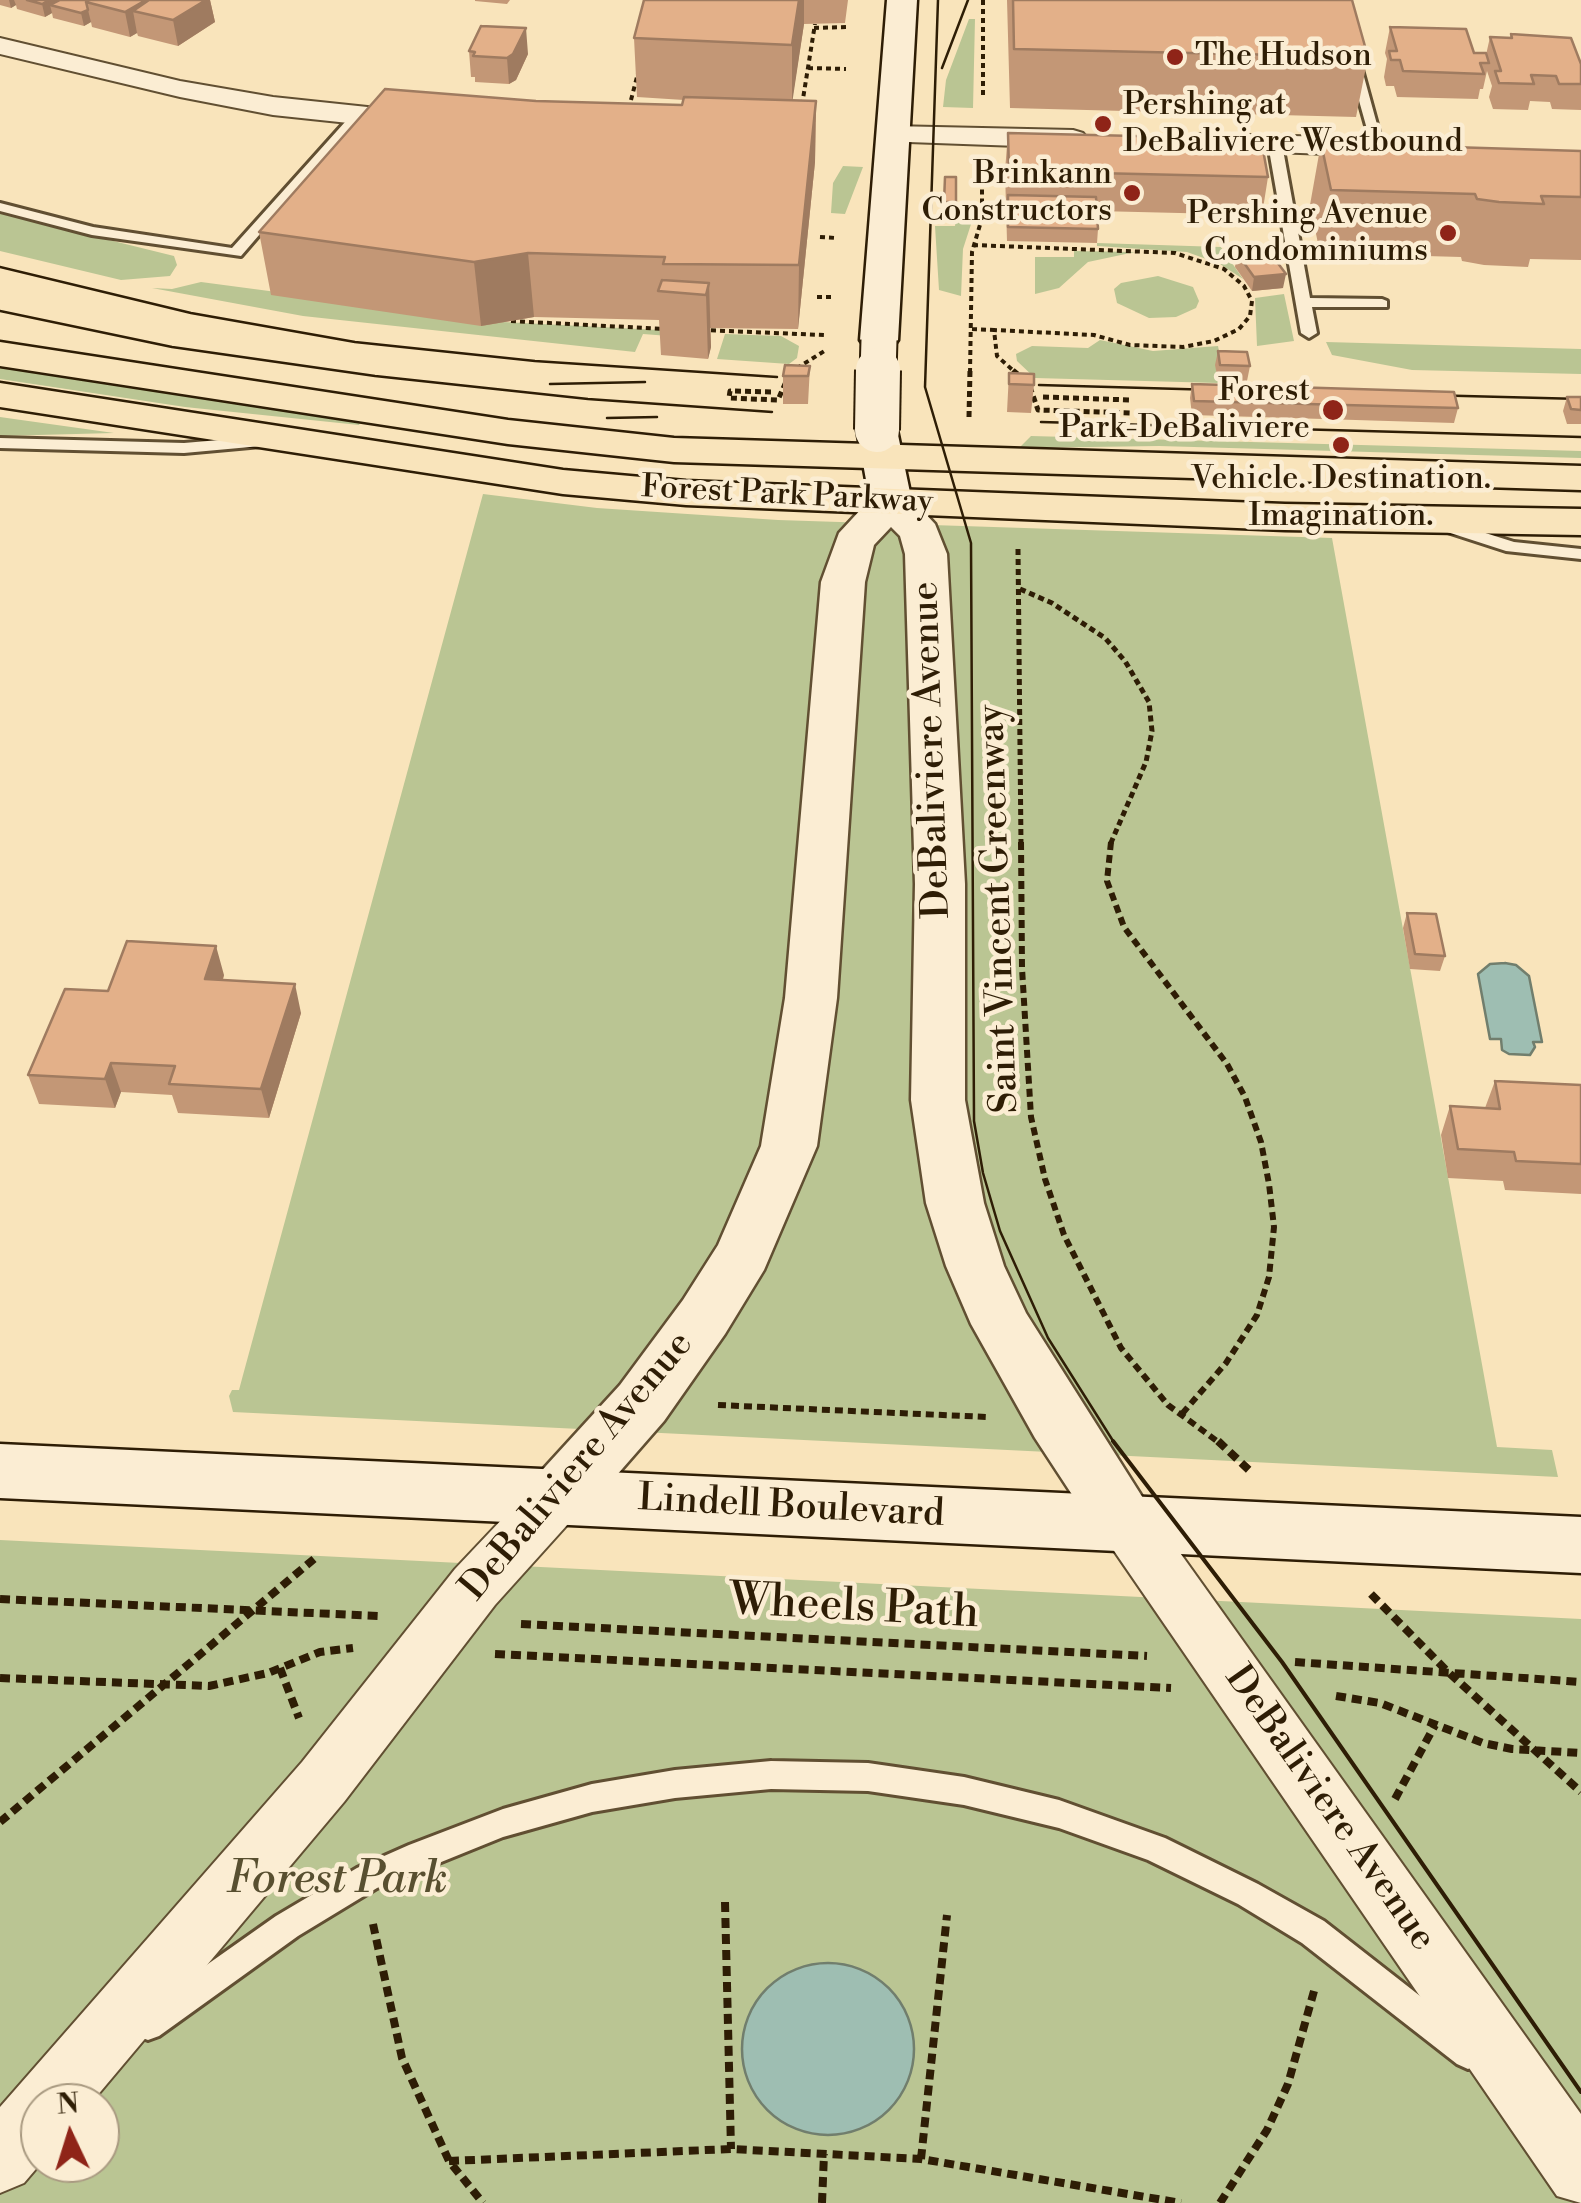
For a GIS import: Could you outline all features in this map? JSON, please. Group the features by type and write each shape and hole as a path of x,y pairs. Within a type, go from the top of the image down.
{"main road":[{"name":"Forest Park Parkway","path":"0,354 592,443 883,463 1428,520 1581,522"},
{"name":"Forest Park Parkway","path":"0,395 563,482 686,493 883,463 1581,478"}],"street":[{"path":"883,463 879,340 902,0"},
{"path":"0,46 180,90 354,116 444,123"},
{"path":"891,135 1105,140"},
{"path":"1168,142 1416,148"},
{"name":"DeBaliviere Avenue","path":"65,2083 324,1782 476,1587 642,1403 704,1318 743,1254 789,1146 802,1078 843,582 883,463"},
{"name":"DeBaliviere Avenue","path":"883,463 920,533 926,554 940,884 938,1100 955,1203 975,1266 1001,1324 1058,1420 1572,2159"},
{"name":"Lindell Boulevard","path":"0,1471 1581,1545"},
{"name":"DeBaliviere Avenue","path":"0,2159 20,2136"}],"lane":[{"path":"1340,0 1379,147"},
{"path":"0,207 92,231 236,253 354,116"},
{"path":"1309,332 1287,145 1329,160"},
{"path":"1304,302 1382,304"},
{"path":"0,443 184,448 291,440"},
{"path":"1428,520 1512,547 1581,554"},
{"path":"75,2083 288,1926 367,1878 420,1854 503,1822 592,1798 675,1784 771,1775 868,1777 964,1790 1060,1814 1154,1848 1248,1894 1313,1932 1395,1992 1458,2044 1572,2159"}],"path":[{"path":"982,110 983,0"},
{"path":"801,111 814,26 850,27"},
{"path":"631,100 640,66"},
{"path":"808,68 846,69"},
{"path":"969,425 973,246 982,218 982,167"},
{"path":"820,238 836,238"},
{"path":"972,329 1094,335 1130,345 1183,347 1214,342 1239,329 1250,316 1252,301 1244,286 1224,269 1176,252 973,246"},
{"path":"817,296 832,297"},
{"path":"511,320 667,329"},
{"path":"686,330 824,335"},
{"path":"994,330 997,356 1040,398"},
{"path":"768,395 729,398 730,390 768,395 778,400 781,385 798,364 826,350"},
{"path":"781,385 799,385"},
{"path":"1025,398 1131,400"},
{"path":"1040,398 1038,410 1132,413"},
{"name":"Saint Vincent Greenway","path":"1015,539 1020,589 1022,968 1031,1117 1058,1216 1087,1284 1121,1348 1151,1388 1238,1459"},
{"path":"1020,589 1067,612 1106,638 1149,702 1152,731 1146,762 1110,837 1107,881 1124,927 1218,1051 1245,1097 1270,1184 1269,1277 1256,1314 1234,1352 1181,1414"},
{"path":"718,1406 1003,1417"},
{"path":"0,1822 314,1559"},
{"path":"0,1599 369,1616"},
{"path":"1391,1614 1448,1672 1581,1792"},
{"name":"Wheels Path","path":"502,1623 1163,1657"},
{"path":"0,1678 209,1686 280,1668 320,1652 360,1648"},
{"path":"478,1653 1185,1689"},
{"path":"1338,1664 1581,1682"},
{"path":"280,1668 307,1738"},
{"path":"1336,1696 1380,1703 1482,1743 1581,1753"},
{"path":"1394,1799 1435,1726"},
{"path":"725,1902 731,2149"},
{"path":"370,1913 402,2058 450,2160 482,2203"},
{"path":"921,2159 947,1915"},
{"path":"1220,2203 1268,2130 1288,2084 1315,1984"},
{"path":"450,2160 731,2149 921,2159 1180,2203"},
{"path":"822,2203 824,2154"}],"green space":[{"path":"969,19 975,19 973,108 943,107 946,80"},
{"path":"843,166 863,167 845,214 831,213 833,183"},
{"path":"0,213 174,256 177,265 170,276 121,280 0,251"},
{"path":"956,217 973,218 963,249 961,296 939,290 935,226 955,226"},
{"path":"1097,243 1221,247 1243,279 1220,264 1187,252"},
{"path":"1074,251 1135,252 1088,262 1059,288 1035,294 1035,257 1074,257"},
{"path":"1158,276 1193,287 1199,301 1196,308 1176,317 1149,318 1117,303 1114,289 1121,283"},
{"path":"201,282 503,322 698,332 695,338 643,334 635,352 303,316 152,288 172,289"},
{"path":"1284,294 1294,341 1257,346 1255,298"},
{"path":"725,334 781,336 799,346 797,358 789,364 717,359"},
{"path":"1100,340 1153,351 1218,346 1222,366 1216,366 1218,383 1035,378 1017,361 1016,354 1032,346 1088,348"},
{"path":"1326,342 1581,349 1581,374 1412,370 1332,355"},
{"path":"0,367 361,421 359,425 185,407 0,379"},
{"path":"0,417 14,419 114,433 0,436"},
{"path":"1031,436 1581,451 1581,458 1159,446 1019,448"},
{"path":"483,494 597,508 778,520 1332,538 1497,1447 1552,1450 1558,1477 233,1412 229,1396 232,1390 239,1390"},
{"name":"Forest Park","path":"0,1540 1581,1619 1581,2203 0,2203"}],"shaded area":[{"path":"1490,964 1516,965 1529,976 1542,1042 1533,1042 1535,1047 1530,1055 1509,1054 1502,1050 1501,1039 1490,1039 1478,974"},
{"path":"828,1963 861,1970 889,1988 907,2016 914,2049 907,2082 889,2110 861,2128 828,2135 795,2128 767,2110 749,2082 742,2049 749,2016 767,1988 795,1970"}],"building":[{"path":"60,0 89,0 88,10 81,13 50,5"},
{"path":"146,0 125,12 86,2"},
{"path":"149,0 206,0 173,20 133,11"},
{"path":"644,0 799,0 792,45 634,38"},
{"path":"1013,0 1352,0 1368,57 1014,49"},
{"path":"481,26 526,28 507,58 473,56 475,52 469,51"},
{"path":"1390,27 1466,29 1474,53 1486,53 1489,63 1480,63 1484,74 1403,71 1400,60 1391,60 1389,51 1397,51"},
{"path":"1511,34 1571,38 1581,64 1581,84 1559,84 1556,76 1531,75 1534,84 1499,83 1495,71 1501,71 1490,37 1512,38"},
{"path":"385,89 536,101 682,105 684,97 816,101 799,265 663,264 665,257 528,253 474,262 259,232"},
{"path":"1008,133 1261,139 1268,177 1009,171"},
{"path":"1321,143 1581,151 1581,197 1541,196 1544,204 1477,199 1475,194 1331,190"},
{"path":"945,177 956,177 956,202 944,202"},
{"path":"1008,195 1096,197 1098,229 1008,227"},
{"path":"1268,250 1286,274 1254,277 1237,253"},
{"path":"662,280 709,283 706,295 658,291"},
{"path":"1218,351 1247,352 1250,366 1220,365"},
{"path":"785,365 810,366 808,376 783,376"},
{"path":"1009,373 1034,374 1034,385 1009,384"},
{"path":"1192,384 1454,392 1458,408 1194,401"},
{"path":"1567,397 1581,397 1581,410 1571,409"},
{"path":"1407,913 1436,914 1445,956 1415,954"},
{"path":"127,941 216,946 205,979 295,984 261,1089 169,1084 175,1066 111,1063 105,1079 28,1075 65,989 108,991"},
{"path":"1495,1081 1581,1085 1581,1164 1516,1161 1514,1152 1458,1149 1450,1106 1500,1109"}],"tram line":[{"path":"938,0 925,387 971,543 974,1121 983,1173 1000,1231 1048,1338 1114,1442"},
{"path":"942,68 968,0"},
{"path":"0,267 191,313 355,342 535,361 777,377"},
{"path":"0,311 172,347 375,376 588,399 772,412"},
{"path":"550,384 645,382"},
{"path":"1039,385 1216,390"},
{"path":"1426,395 1581,399"},
{"path":"607,418 657,417"},
{"path":"1041,422 1581,437"},
{"path":"1114,1442 1282,1662 1581,2092"}],"place":[{"name":"The Hudson","path":"1175,57"},
{"name":"Pershing at DeBaliviere Westbound","path":"1103,124"},
{"name":"Brinkann Constructors","path":"1132,193"},
{"name":"Pershing Avenue Condominiums","path":"1448,233"},
{"name":"Forest Park-DeBaliviere","path":"1333,410"},
{"name":"Vehicle. Destination. Imagination.","path":"1341,445"}]}
